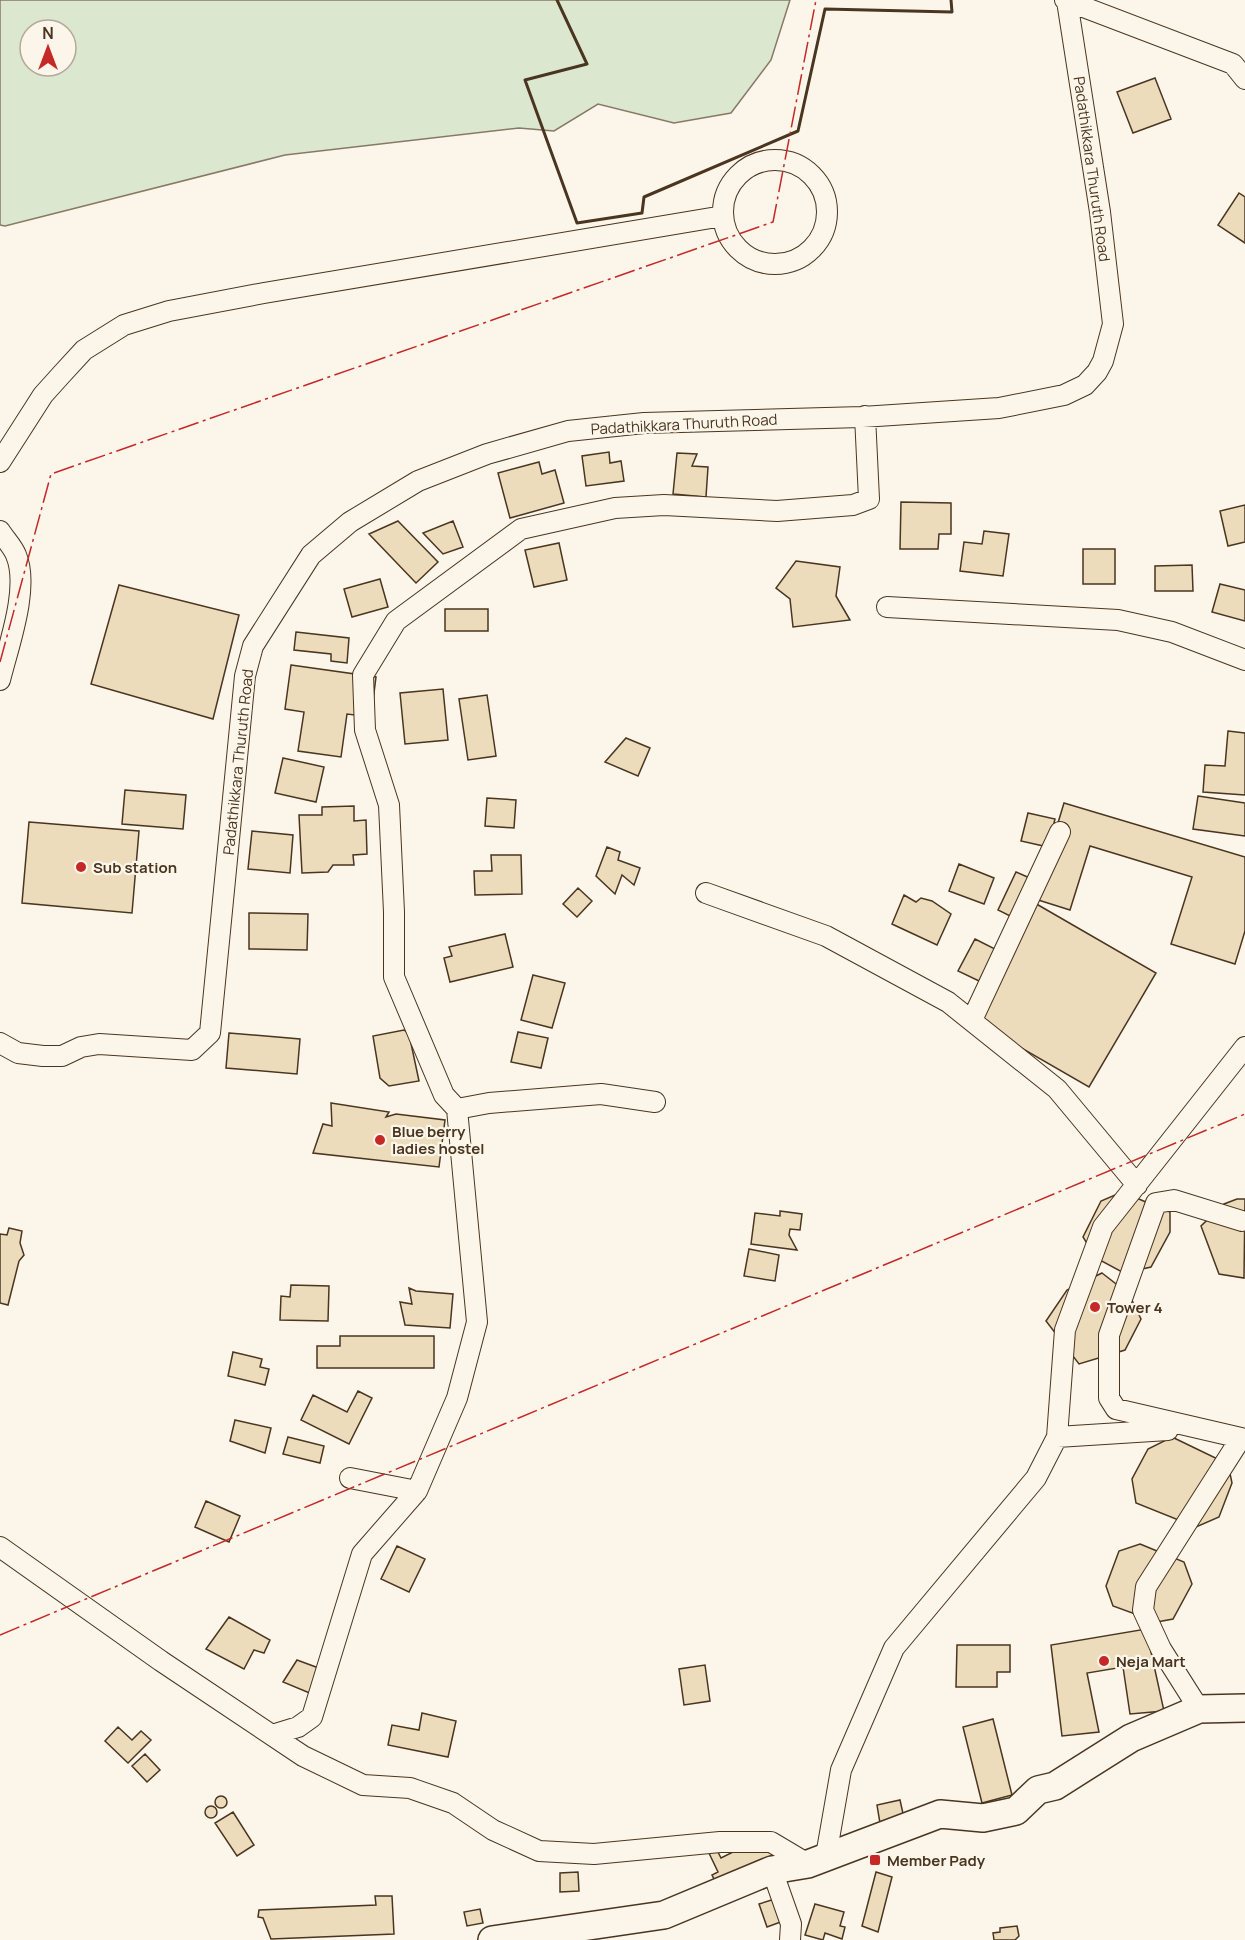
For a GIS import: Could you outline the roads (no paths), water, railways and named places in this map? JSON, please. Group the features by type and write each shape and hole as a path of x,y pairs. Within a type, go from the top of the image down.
{"main road":[{"path":"492,1940 543,1935 664,1915 772,1870 817,1860 940,1814 983,1818 1016,1811 1038,1790 1055,1786 1131,1738 1198,1709 1245,1708"}],"street":[{"path":"1066,0 1233,64 1245,79"},
{"name":"Padathikkara Thuruth Road","path":"0,1043 18,1053 62,1056 81,1047 99,1044 154,1050 192,1050 210,1033 245,676 253,646 311,555 350,522 418,481 487,454 568,431 644,423 866,416 999,408 1064,395 1085,385 1103,362 1113,324 1100,212 1066,0"},
{"path":"772,160 792,162 810,173 822,189 828,208 825,229 815,246 799,259 779,264 758,262 741,252 728,236 723,216 725,195 735,178 752,165 772,160"},
{"path":"0,462 43,395 61,375 84,350 124,326 169,311 264,293 723,216"},
{"path":"272,1735 298,1727 312,1717 362,1554 417,1491 457,1398 477,1322 457,1109 444,1095 394,977 394,912 388,805 365,730 363,675 396,621 521,529 615,508 674,505 777,511 853,505 869,499 866,416"},
{"path":"0,531 16,554 20,571 17,611 0,680"},
{"path":"887,607 1118,620 1172,632 1245,660"},
{"path":"972,1020 1060,832"},
{"path":"706,893 826,936 948,1002 1057,1089 1137,1185"},
{"path":"0,1546 272,1735 341,1776 363,1785 410,1788 453,1803 492,1830 539,1851 594,1854 720,1842 771,1842 817,1860 841,1770 894,1648 1036,1478 1057,1437 1065,1330 1102,1227 1242,1059"},
{"path":"457,1109 601,1094 655,1102"},
{"path":"1198,1709 1161,1649 1143,1610 1146,1587 1241,1438 1116,1409 1110,1398 1110,1335 1156,1203 1174,1200 1242,1221"},
{"path":"1057,1437 1168,1430"},
{"path":"350,1478 417,1491"},
{"path":"772,1870 791,1924 790,1940"}],"place":[{"name":"Sub station","path":"81,867"},
{"name":"Blue berry ladies hostel","path":"380,1140"},
{"name":"Tower 4","path":"1095,1307"},
{"name":"Neja Mart","path":"1104,1661"},
{"name":"Member Pady","path":"875,1860"}]}
